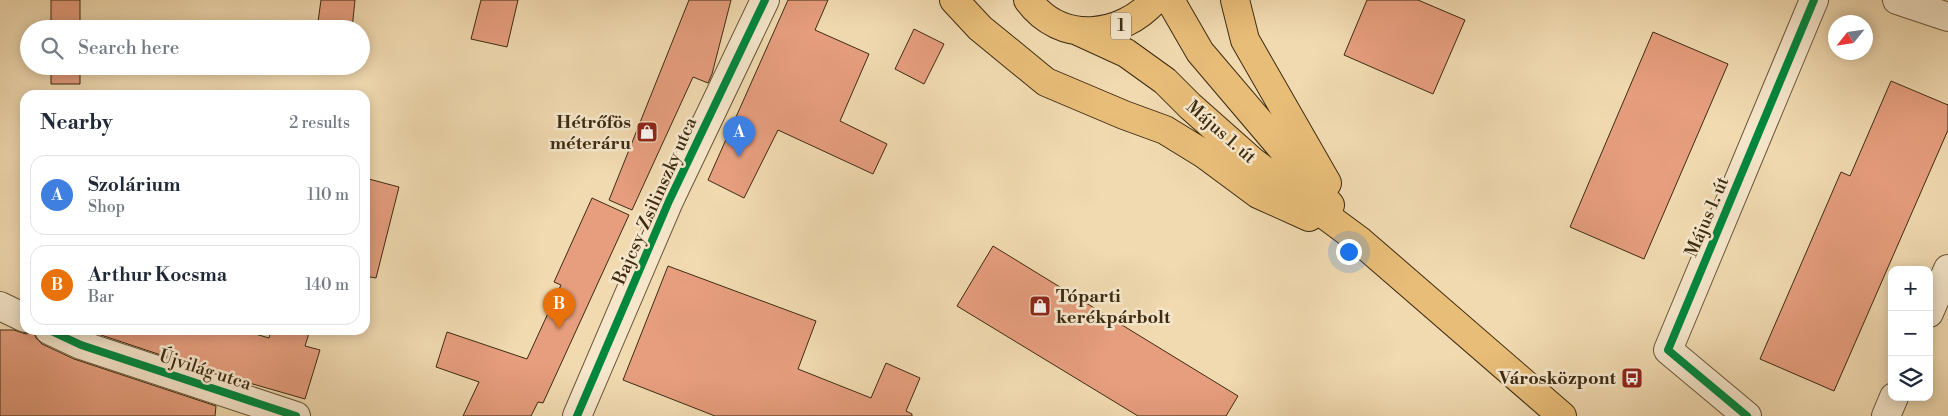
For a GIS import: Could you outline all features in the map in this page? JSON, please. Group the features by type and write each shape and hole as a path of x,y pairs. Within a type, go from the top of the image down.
{"main road":[{"path":"954,0 980,28 1046,82 1124,116 1164,130 1204,154 1258,194 1360,241"},
{"name":"1","path":"1028,0 1034,8 1054,23 1078,31 1101,32 1124,25 1144,13 1156,0"},
{"name":"Május 1. út","path":"1170,0 1200,52 1360,241"},
{"path":"1235,0 1245,40 1360,241"},
{"name":"Május 1. út","path":"1078,31 1126,53 1165,80 1190,106 1252,161 1360,241 1562,416"}],"street":[{"name":"Bajcsy-Zsilinszky utca","path":"577,416 669,200 765,0"},
{"name":"Május 1. út","path":"1747,416 1668,350 1814,0"},
{"path":"1897,0 1948,17"},
{"path":"1930,311 1948,269"},
{"path":"0,306 20,316"},
{"name":"Újvilág utca","path":"59,335 80,345 296,416"},
{"path":"1886,416 1892,401"}],"building":[{"path":"51,0 80,0 80,20 51,20"},
{"path":"321,0 355,0 353,20 318,20"},
{"path":"481,0 518,0 507,47 471,39"},
{"path":"689,0 731,0 708,83 693,77 632,210 609,200"},
{"path":"788,0 828,0 815,30 869,54 840,121 887,144 873,174 778,130 744,198 708,180"},
{"path":"1367,0 1418,0 1465,20 1433,94 1344,55"},
{"path":"914,29 944,44 924,84 895,69"},
{"path":"1653,32 1728,64 1644,259 1570,227"},
{"path":"51,75 80,75 80,84 51,84"},
{"path":"1891,81 1948,105 1948,130 1834,391 1760,359 1841,172 1850,176"},
{"path":"370,179 399,187 376,278 370,277"},
{"path":"592,198 629,215 543,403 538,402 531,416 463,416 479,382 436,367 447,332 527,359 561,285 554,282"},
{"path":"993,246 1238,396 1226,416 1138,416 957,306"},
{"path":"668,266 816,321 798,369 871,398 886,363 920,378 906,411 912,414 912,416 715,416 623,380"},
{"path":"0,330 14,330 20,332 20,335 35,335 42,344 74,359 216,406 215,416 0,416"},
{"path":"101,335 259,335 269,338 270,335 308,335 305,346 320,350 305,399 218,374"}],"cycle path":[{"path":"577,416 669,201 765,0"},
{"path":"1747,416 1668,350 1814,0"},
{"path":"60,335 81,345 296,416"}],"place":[{"name":"Hétrőfös méteráru","path":"647,132"},
{"name":"Szolárium","path":"739,157"},
{"name":"Tóparti kerékpárbolt","path":"1040,306"},
{"name":"Arthur Kocsma","path":"559,329"},
{"name":"Városközpont","path":"1632,378"}]}
